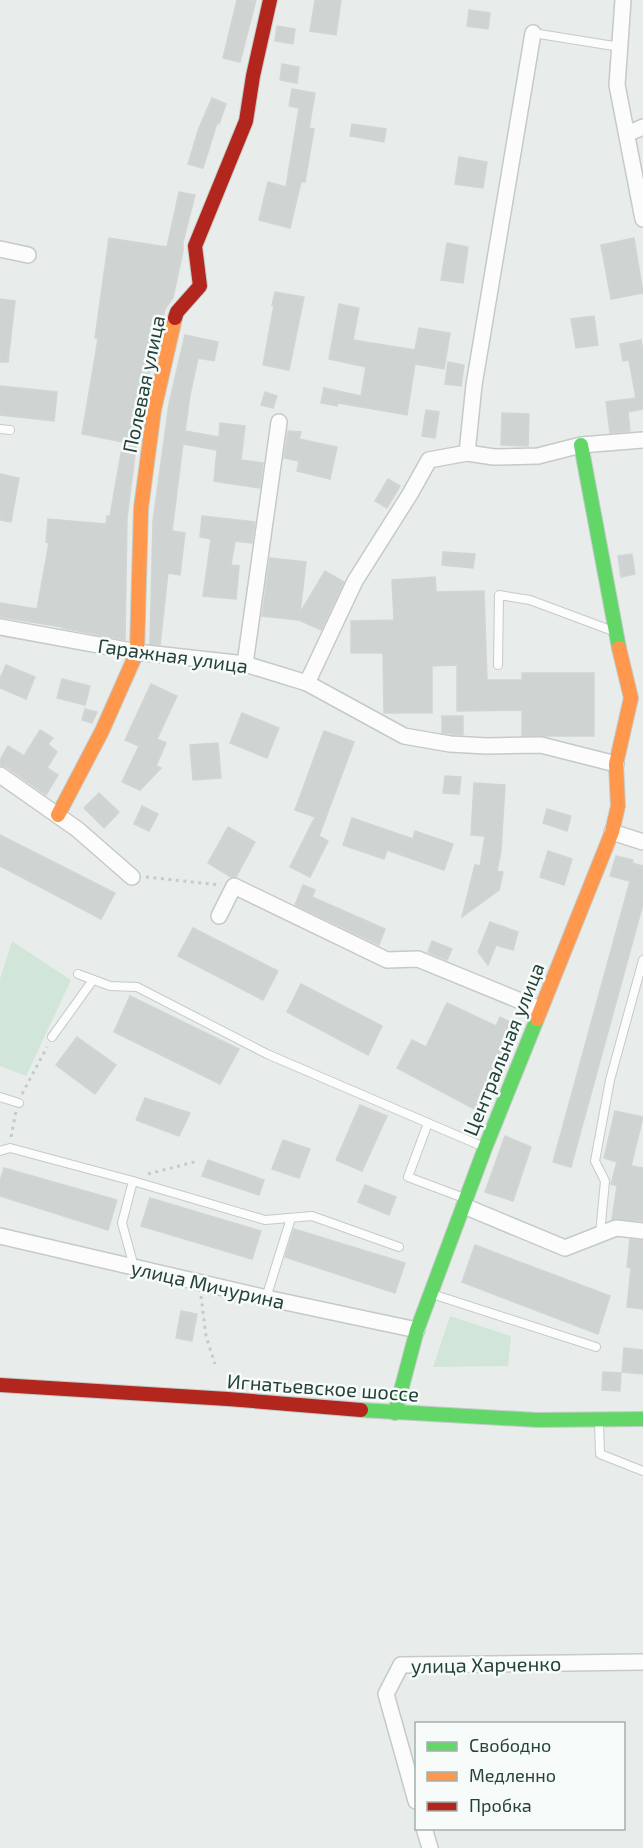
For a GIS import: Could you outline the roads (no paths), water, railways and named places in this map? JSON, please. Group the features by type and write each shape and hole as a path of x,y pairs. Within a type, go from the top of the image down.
{"street":[{"name":"Полевая улица","path":"137,652 141,508 154,410 177,312 200,286 195,246 246,120 253,75 270,0"},
{"path":"623,0 617,85 643,219"},
{"path":"467,453 474,385 533,33"},
{"path":"627,134 643,127"},
{"path":"0,249 28,255"},
{"path":"245,664 279,423"},
{"path":"307,683 355,581 429,460 467,453 494,457 538,456 581,445 643,440"},
{"path":"581,445 615,631 637,696"},
{"name":"Гаражная улица","path":"0,627 137,652 245,664 307,683 404,736 459,745 541,745 616,764"},
{"path":"58,815 102,731 137,652"},
{"name":"Центральная улица","path":"395,1413 417,1330 430,1294 485,1148 612,832 618,806 616,764 637,696"},
{"path":"0,775 77,829 132,877"},
{"path":"612,832 643,842"},
{"path":"219,916 234,886 387,960 418,959 540,1009"},
{"path":"465,1203 565,1248 616,1228 643,1231"},
{"name":"улица Мичурина","path":"2,1233 266,1298 417,1330"},
{"name":"Игнатьевское шоссе","path":"0,1385 228,1399 395,1413 537,1420 643,1419"},
{"name":"улица Харченко","path":"415,1794 386,1694 401,1665 643,1662"},
{"path":"425,1830 430,1848"}],"lane":[{"path":"533,33 620,47"},
{"path":"0,429 10,430"},
{"path":"498,665 499,595 530,600 615,631"},
{"path":"600,1234 605,1181 595,1161 610,1080 643,960"},
{"path":"78,974 110,986 137,987 267,1054 485,1148"},
{"path":"52,1037 93,980"},
{"path":"0,1097 19,1103"},
{"path":"428,1123 408,1177 465,1203"},
{"path":"0,1151 10,1148 265,1220 312,1216 399,1247"},
{"path":"133,1181 122,1223 134,1267"},
{"path":"266,1298 291,1218"},
{"path":"430,1294 597,1347"},
{"path":"599,1419 600,1455 643,1471"}]}
